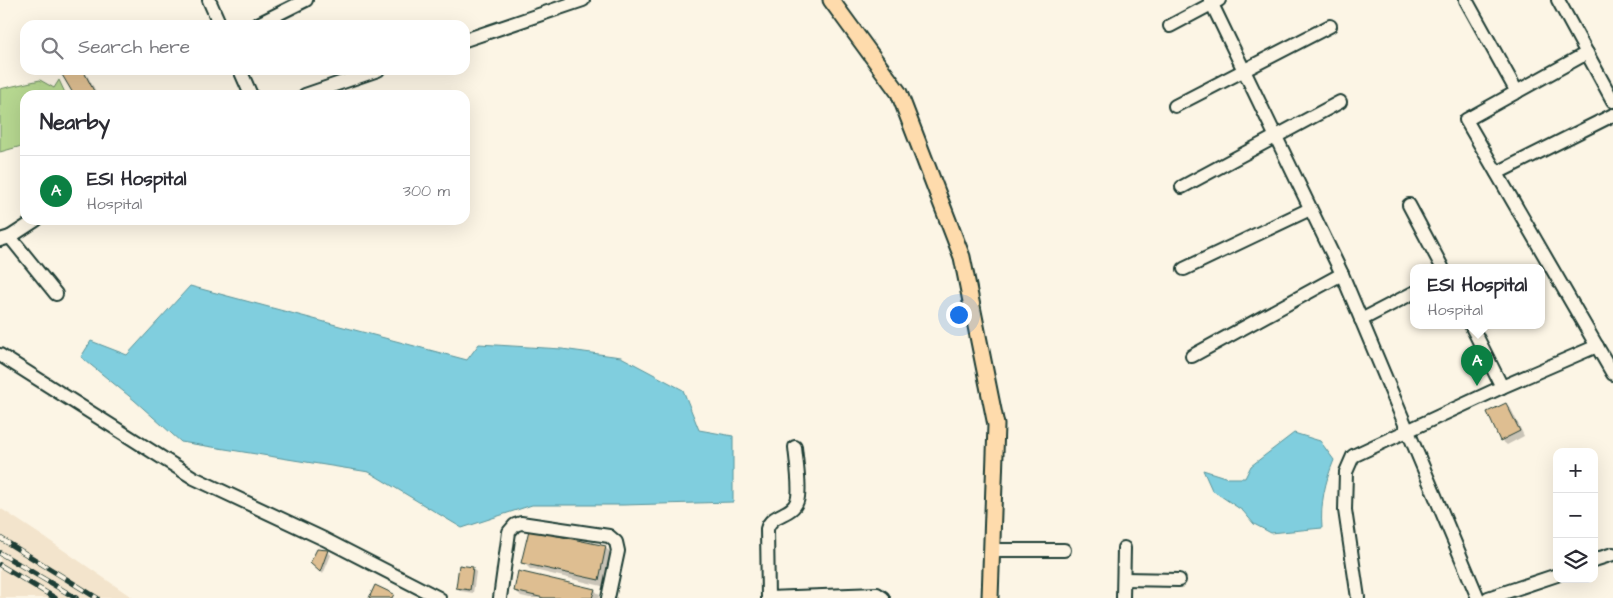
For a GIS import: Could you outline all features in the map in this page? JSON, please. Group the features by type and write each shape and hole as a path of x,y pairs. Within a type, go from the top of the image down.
{"main road":[{"path":"831,0 899,94 962,257 996,425 990,598"}],"street":[{"path":"209,0 218,20"},
{"path":"266,20 306,0"},
{"path":"470,38 583,0"},
{"path":"1466,0 1516,92"},
{"path":"1558,0 1613,101"},
{"path":"1170,26 1214,1 1244,70 1342,274 1478,598"},
{"path":"1175,106 1330,26"},
{"path":"1587,53 1466,120 1613,374"},
{"path":"242,75 249,90"},
{"path":"320,90 363,75"},
{"path":"1182,187 1340,102"},
{"path":"1496,173 1613,115"},
{"path":"1410,205 1440,264"},
{"path":"1184,270 1310,209"},
{"path":"27,225 5,238 56,294"},
{"path":"1192,356 1342,274"},
{"path":"1360,320 1410,295"},
{"path":"1473,329 1502,387"},
{"path":"1358,598 1345,510 1346,472 1353,456 1502,387 1597,346"},
{"path":"0,355 194,478 324,539 439,598"},
{"path":"795,447 797,503 790,510 768,523 768,598 876,594 884,598"},
{"path":"500,598 509,532 514,525 522,523 609,536 616,542 618,551 608,598"},
{"path":"1123,598 1124,548"},
{"path":"991,550 1064,550"},
{"path":"1598,559 1613,554"},
{"path":"1488,598 1553,576"},
{"path":"1124,579 1179,580"}],"shaded area":[{"path":"0,508 53,543 133,598 0,598"}],"green space":[{"path":"40,80 54,88 59,80 64,90 20,90 20,146 0,152 0,89"}],"water":[{"path":"190,286 467,360 479,344 562,349 621,357 683,390 699,430 733,436 733,502 532,505 462,528 369,472 181,442 134,400 81,357 91,341 127,355"},
{"path":"1294,433 1320,441 1334,460 1324,493 1322,528 1271,533 1254,524 1243,511 1212,490 1203,470 1228,478 1245,478 1251,466"}],"building":[{"path":"62,75 86,75 93,90 71,90"},
{"path":"1506,403 1520,431 1500,441 1487,412"},
{"path":"529,530 606,546 599,580 521,563"},
{"path":"317,549 328,550 320,572 310,563"},
{"path":"459,565 473,567 470,590 456,588"},
{"path":"518,571 595,589 592,598 544,598 514,591"},
{"path":"375,585 394,594 392,598 369,598"}],"railway":[{"path":"0,538 97,598"},
{"path":"0,553 76,598"},
{"path":"0,565 55,598"}],"place":[{"name":"ESI Hospital","path":"1477,386"}]}
